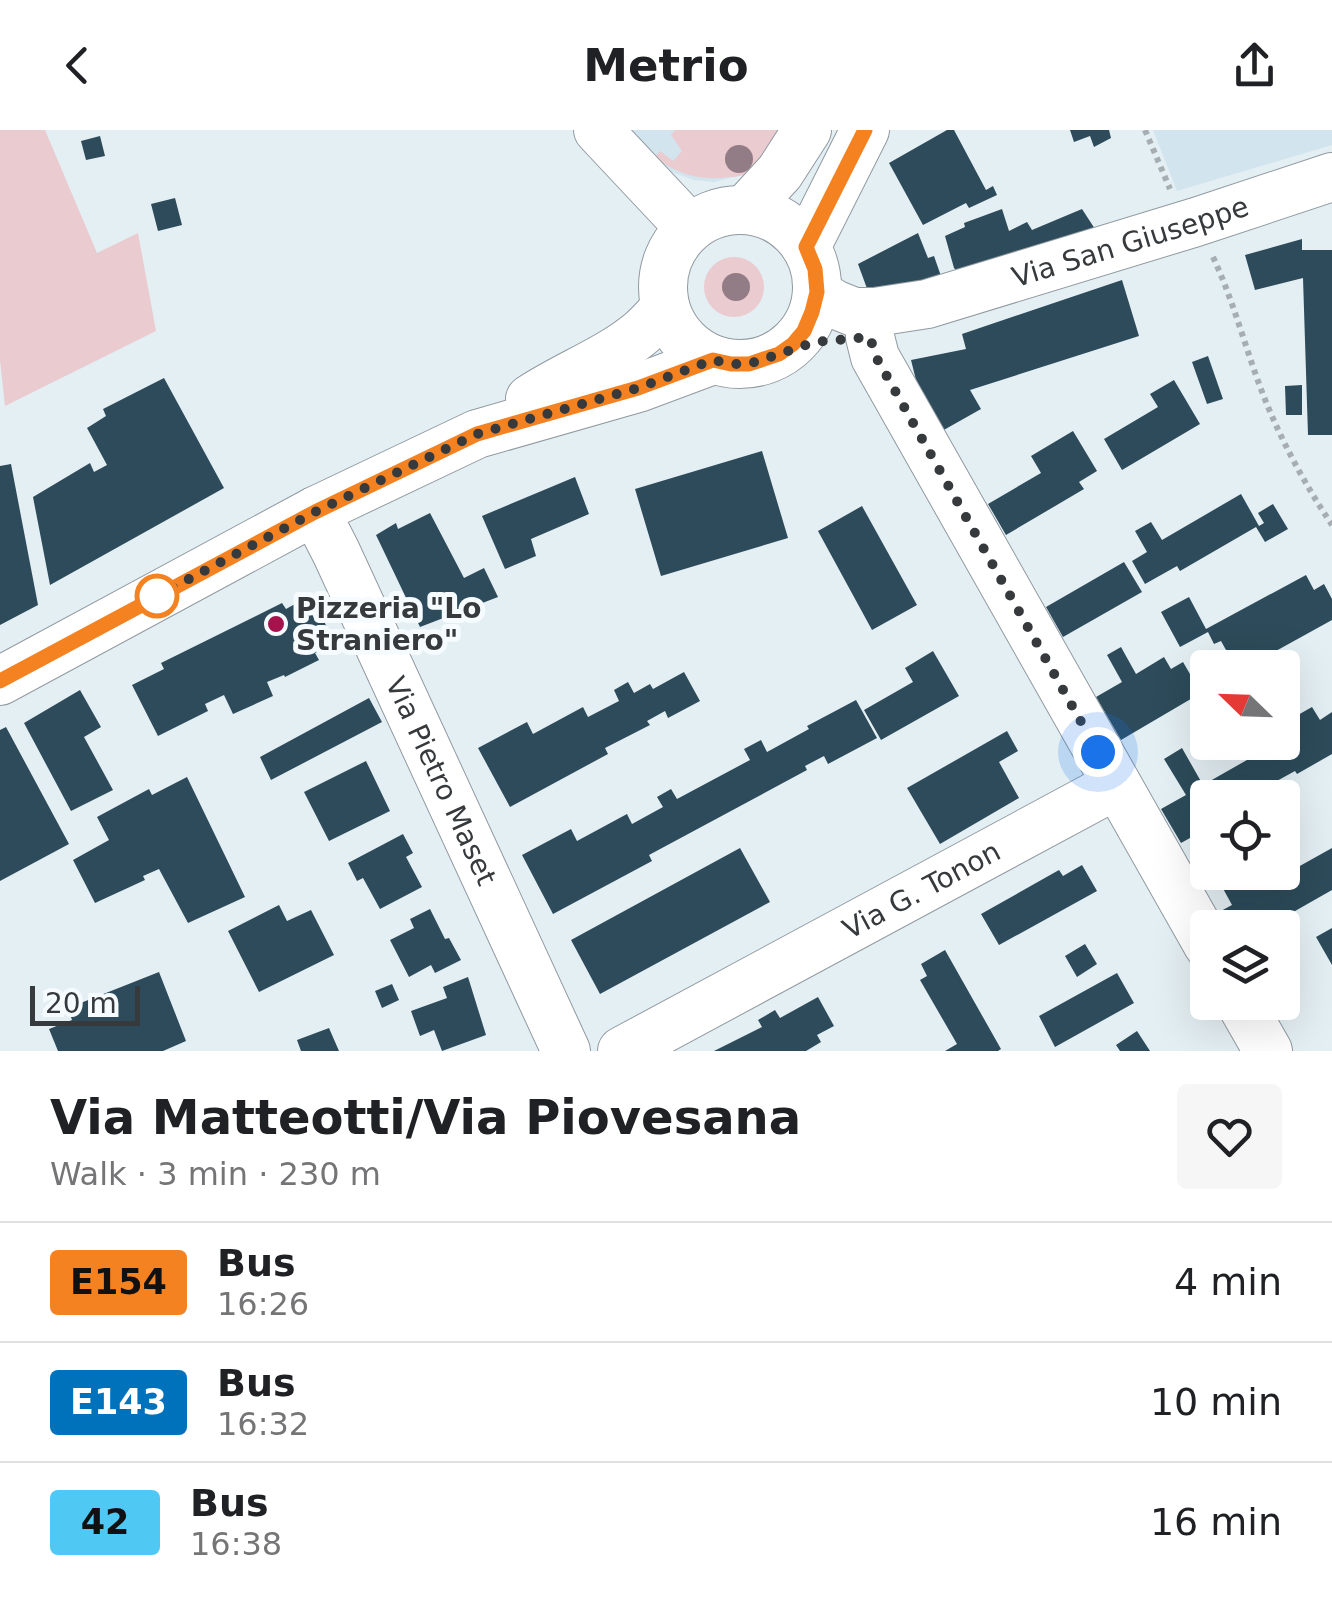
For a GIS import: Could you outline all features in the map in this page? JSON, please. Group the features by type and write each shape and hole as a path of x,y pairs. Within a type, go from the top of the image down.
{"street":[{"path":"598,130 690,228"},
{"path":"746,210 780,172 806,130"},
{"path":"806,247 866,130"},
{"name":"Via San Giuseppe","path":"817,292 854,312 928,304 1332,177"},
{"path":"746,210 766,214 796,233 815,269 817,292 804,331 793,344 779,354 749,364 731,364 713,360 686,343 665,308 662,289 674,244 690,228 708,216 746,210"},
{"name":"Via San Giuseppe","path":"779,354 815,342 870,337 910,318 928,304"},
{"path":"0,681 315,512 600,380 665,308"},
{"path":"870,337 876,357 1190,914"},
{"path":"600,380 638,388 713,360"},
{"name":"Via Pietro Maset","path":"315,512 563,1050"},
{"name":"Via G. Tonon","path":"622,1051 1116,785"},
{"path":"1250,1020 1268,1051"}],"path":[{"path":"1145,130 1172,194"},
{"path":"1212,256 1226,285 1266,402 1302,480 1332,524"}],"shaded area":[{"path":"0,130 45,130 97,253 138,233 156,331 5,406 0,360"},
{"path":"624,130 792,130 753,172 714,182 669,171"},
{"path":"675,130 790,130 752,171 709,178 681,172 655,157 660,151 673,161 682,151 671,135"},
{"path":"1153,130 1332,130 1332,145 1177,191"},
{"path":"734,257 755,266 764,287 755,308 734,317 713,308 704,287 713,266"}],"building":[{"path":"947,130 954,130 986,190 993,186 997,195 969,208 966,203 923,225 889,163"},
{"path":"1070,130 1109,130 1111,138 1094,147 1090,136 1074,142"},
{"path":"100,136 105,156 86,160 81,141"},
{"path":"175,198 182,225 158,231 151,204"},
{"path":"1002,209 1009,231 1027,222 1032,230 1082,209 1095,229 961,275 954,268 945,236 965,227 964,223"},
{"path":"918,233 928,258 934,256 942,279 872,302 858,264"},
{"path":"1302,239 1302,250 1332,250 1332,435 1308,435 1303,278 1255,290 1245,255"},
{"path":"1122,280 1139,336 970,390 981,409 942,431 917,384 911,360 966,349 962,334"},
{"path":"1208,356 1223,399 1207,404 1192,362"},
{"path":"164,378 224,488 50,585 33,497 90,463 94,472 107,465 87,428 106,416 103,409"},
{"path":"1174,380 1200,424 1122,470 1104,439 1158,407 1150,394"},
{"path":"1302,385 1302,415 1286,415 1285,386"},
{"path":"1073,431 1097,471 1079,482 1084,489 1006,535 988,504 1041,473 1031,456"},
{"path":"762,451 788,538 661,576 635,489"},
{"path":"11,464 38,605 0,625 0,466"},
{"path":"575,477 589,514 531,539 536,556 505,569 482,516"},
{"path":"1241,494 1259,526 1264,523 1258,513 1273,504 1288,529 1265,542 1256,527 1180,571 1177,566 1145,584 1132,561 1147,552 1135,531 1151,522 1162,540"},
{"path":"862,506 917,605 872,630 818,531"},
{"path":"430,513 464,578 484,568 498,597 420,627 376,535 396,523 398,529"},
{"path":"1124,562 1142,592 1063,637 1046,607"},
{"path":"1306,575 1314,590 1324,584 1332,599 1332,620 1278,650 1226,650 1221,641 1214,644 1208,632 1180,647 1161,612 1189,597 1206,629"},
{"path":"304,599 315,620 322,617 335,644 315,653 319,660 267,682 273,696 233,714 224,695 205,704 208,711 158,736 132,685 164,669 161,663 282,603 286,609"},
{"path":"1121,647 1136,674 1164,657 1171,669 1183,662 1190,674 1190,699 1121,740 1096,697 1122,682 1107,655"},
{"path":"933,651 959,696 881,740 864,710 913,682 905,668"},
{"path":"684,672 700,701 668,718 665,711 647,721 650,725 605,748 608,754 510,807 478,748 527,722 533,734 583,707 588,717 619,701 614,690 628,682 634,693 650,684 653,689"},
{"path":"80,690 101,727 84,737 113,790 71,811 24,723"},
{"path":"369,698 382,722 271,780 260,757"},
{"path":"856,700 877,738 828,764 824,756 805,766 807,770 649,855 652,861 553,914 522,855 571,829 577,841 627,814 632,824 663,807 657,797 671,789 677,799 750,760 744,749 761,740 767,752"},
{"path":"1312,707 1320,720 1332,712 1332,754 1279,780 1212,780 1247,760 1300,760 1300,714"},
{"path":"6,727 69,844 0,881 0,730"},
{"path":"1007,731 1018,751 999,762 1019,798 940,844 907,788"},
{"path":"1182,748 1200,780 1190,780 1190,838 1181,843 1161,809 1186,795 1164,759"},
{"path":"366,761 390,811 329,841 304,792"},
{"path":"187,777 245,897 188,923 159,869 143,876 145,880 95,903 73,860 109,840 97,817 149,789 152,795"},
{"path":"403,834 413,853 406,857 422,887 380,909 363,878 357,881 348,863"},
{"path":"740,848 770,902 600,994 571,940"},
{"path":"1332,848 1332,890 1297,910 1223,910 1232,905 1224,890 1300,890 1300,866"},
{"path":"1082,865 1097,891 999,945 981,914 1059,870 1063,876"},
{"path":"279,905 287,921 311,910 334,955 259,992 228,931"},
{"path":"430,909 461,960 435,973 431,965 409,977 390,940 414,928 410,919"},
{"path":"1332,928 1332,965 1316,937"},
{"path":"1085,944 1097,964 1077,977 1065,956"},
{"path":"945,950 1001,1049 998,1051 945,1051 957,1044 920,980 927,976 921,964"},
{"path":"159,972 186,1041 163,1051 58,1051 49,1029 72,1020 68,1008"},
{"path":"1117,973 1134,1003 1055,1047 1039,1016"},
{"path":"468,977 486,1035 442,1051 434,1030 420,1036 411,1011 447,998 443,987"},
{"path":"392,984 399,1000 382,1008 375,991"},
{"path":"818,997 834,1026 817,1035 821,1042 806,1051 714,1051 762,1027 758,1020 775,1010 780,1018"},
{"path":"329,1028 339,1051 301,1051 297,1040"},
{"path":"1137,1031 1150,1051 1120,1051 1116,1045"}],"bus line":[{"name":"E154","path":"0,681 263,538 477,434 638,388 713,360 749,364 779,354 804,331 812,312 817,292 815,269 806,247 865,130"}],"place":[{"name":"Pizzeria \"Lo Straniero\"","path":"276,624"}],"route":[{"path":"157,596 397,470 477,434 638,388 713,360 749,364 815,342 870,337 876,357 1098,752"}]}
